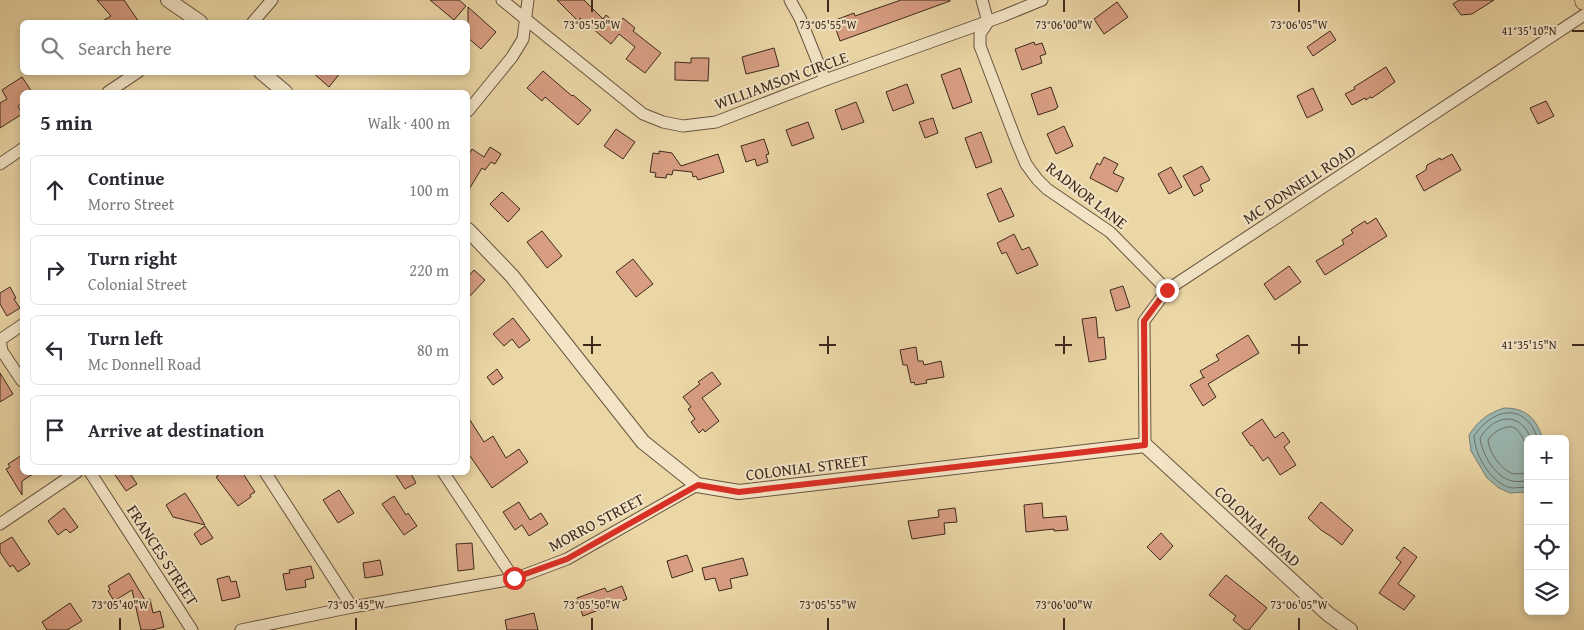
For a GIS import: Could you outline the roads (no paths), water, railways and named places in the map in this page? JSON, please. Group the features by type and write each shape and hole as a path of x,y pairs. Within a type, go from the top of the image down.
{"street":[{"path":"168,0 197,20"},
{"path":"254,20 272,0"},
{"name":"WILLIAMSON CIRCLE","path":"502,0 644,114 664,122 683,126 716,122 825,80 988,22 1042,0"},
{"path":"470,108 523,39 528,0"},
{"path":"790,0 800,18 825,80"},
{"path":"982,0 988,22"},
{"name":"MC DONNELL ROAD","path":"1145,445 1144,321 1167,290 1584,15"},
{"name":"RADNOR LANE","path":"988,22 980,34 980,46 1026,164 1037,179 1048,189 1110,232 1167,290"},
{"path":"111,90 134,75"},
{"path":"264,75 282,90"},
{"path":"0,164 20,150"},
{"name":"COLONIAL STREET","path":"470,232 512,276 644,442 698,485 739,492 1145,445"},
{"path":"20,326 0,340 2,352 20,379"},
{"name":"COLONIAL ROAD","path":"1145,445 1328,614 1350,630"},
{"path":"0,524 73,475"},
{"name":"FRANCES STREET","path":"93,475 192,630"},
{"path":"267,475 352,607"},
{"path":"445,475 514,578"},
{"name":"MORRO STREET","path":"241,630 352,607 514,578 567,559 698,485"}],"water":[{"path":"1504,408 1512,408 1524,412 1537,425 1541,435 1524,435 1524,492 1510,493 1499,488 1487,478 1471,451 1469,435 1480,421"}]}
